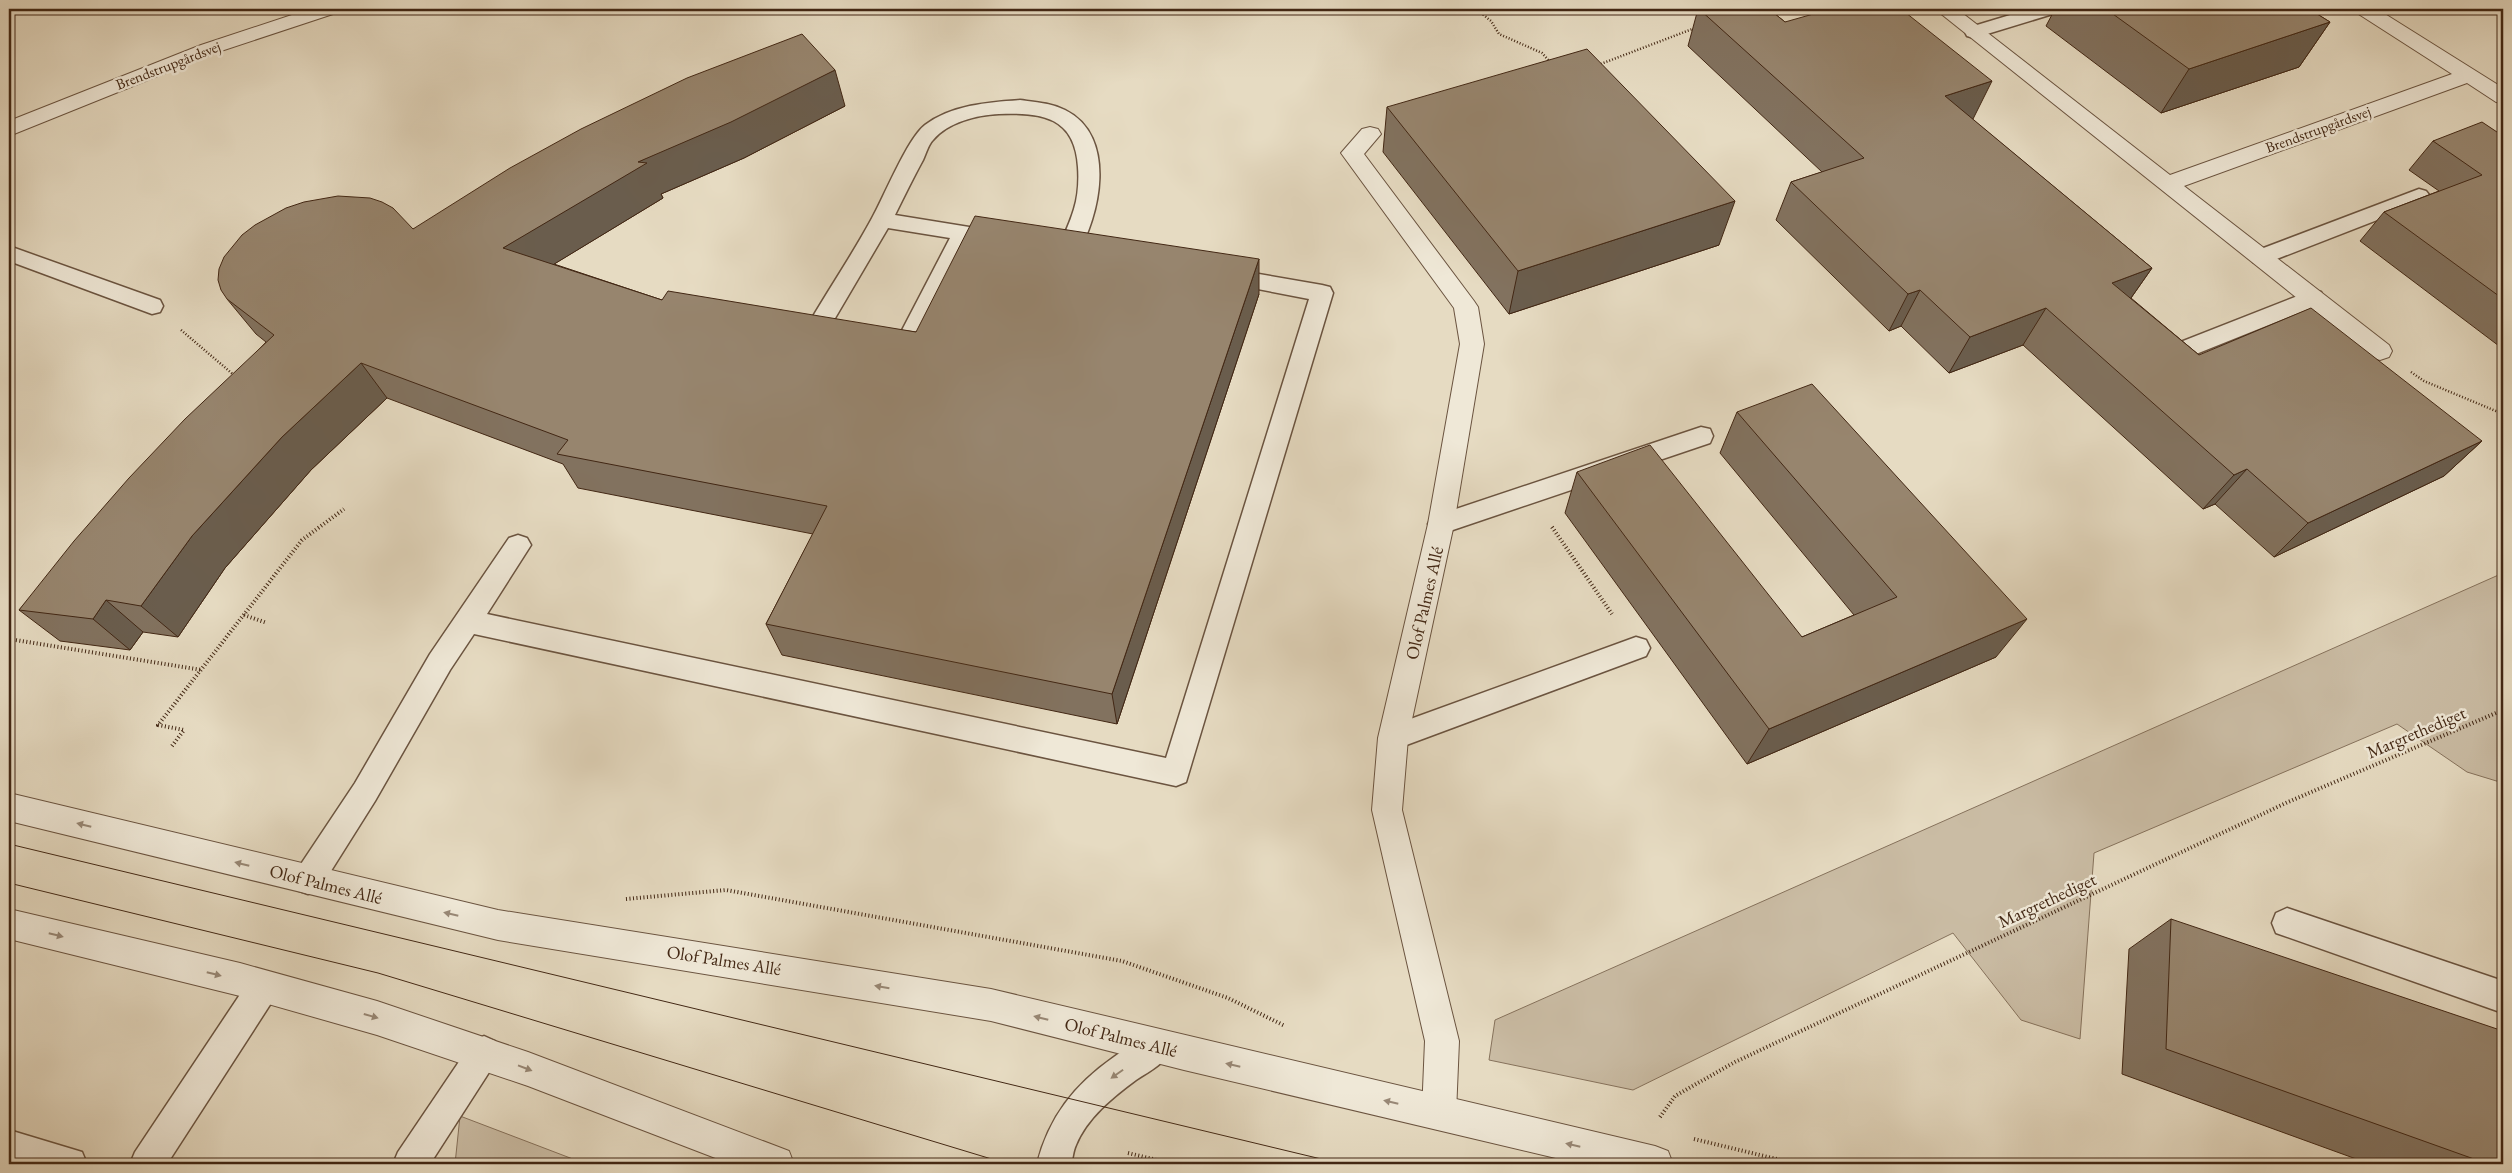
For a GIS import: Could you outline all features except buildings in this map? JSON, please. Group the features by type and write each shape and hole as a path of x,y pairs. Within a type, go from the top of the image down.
{"street":[{"name":"Brendstrupgårdsvej","path":"9,129 208,49 329,9"},
{"path":"1945,9 2380,351"},
{"path":"2364,9 2503,97"},
{"name":"Brendstrupgårdsvej","path":"2167,184 2469,75"},
{"name":"Olof Palmes Allé","path":"1370,134 1352,153 1466,307 1472,344 1441,524 1394,738 1387,810 1442,1041 1439,1113"},
{"name":"Olof Palmes Allé","path":"9,807 498,925 991,1005 1157,1047 1647,1162"},
{"path":"9,924 264,986 374,1017 484,1052 776,1164"}],"lane":[{"path":"1974,32 2049,9"},
{"path":"964,233 905,346 816,330 882,220 926,136 950,120 986,110 1022,105 1048,109 1072,123 1085,142 1090,164 1086,203 1068,251"},
{"path":"2261,257 2419,196"},
{"path":"882,220 1021,243"},
{"path":"9,253 152,306"},
{"path":"467,621 1176,773 1322,293 1205,273"},
{"path":"2158,360 2313,298"},
{"path":"1441,524 1701,436"},
{"path":"308,880 365,792 440,662 518,545"},
{"path":"1394,738 1636,648"},
{"path":"2287,923 2503,997"},
{"path":"147,1164 264,986"},
{"path":"1054,1164 1062,1135 1083,1102 1112,1077 1157,1047"},
{"path":"410,1164 484,1052"},
{"path":"9,1147 70,1164"}],"path":[{"path":"1476,9 1491,21 1499,34 1542,54 1553,65"},
{"path":"1589,68 1700,26"},
{"path":"152,306 240,380"},
{"path":"2380,351 2424,382 2503,414"},
{"path":"1530,495 1636,648"},
{"path":"172,746 184,730 158,725 302,540 344,509"},
{"path":"244,615 267,623"},
{"path":"9,639 202,670"},
{"name":"Margrethediget","path":"1647,1162 1662,1114 1675,1096 1735,1062 2288,802 2503,710"},
{"path":"618,900 726,890 1122,961 1228,998 1289,1028"},
{"path":"1128,1153 1173,1164"}],"shaded area":[{"path":"2503,573 2503,783 2467,772 2397,724 2094,853 2080,1039 2021,1020 1953,933 1633,1090 1489,1060 1495,1020"},
{"path":"460,1116 586,1164 455,1164"}],"tram line":[{"path":"9,844 1342,1164"},
{"path":"9,883 378,973 1008,1164"}]}
